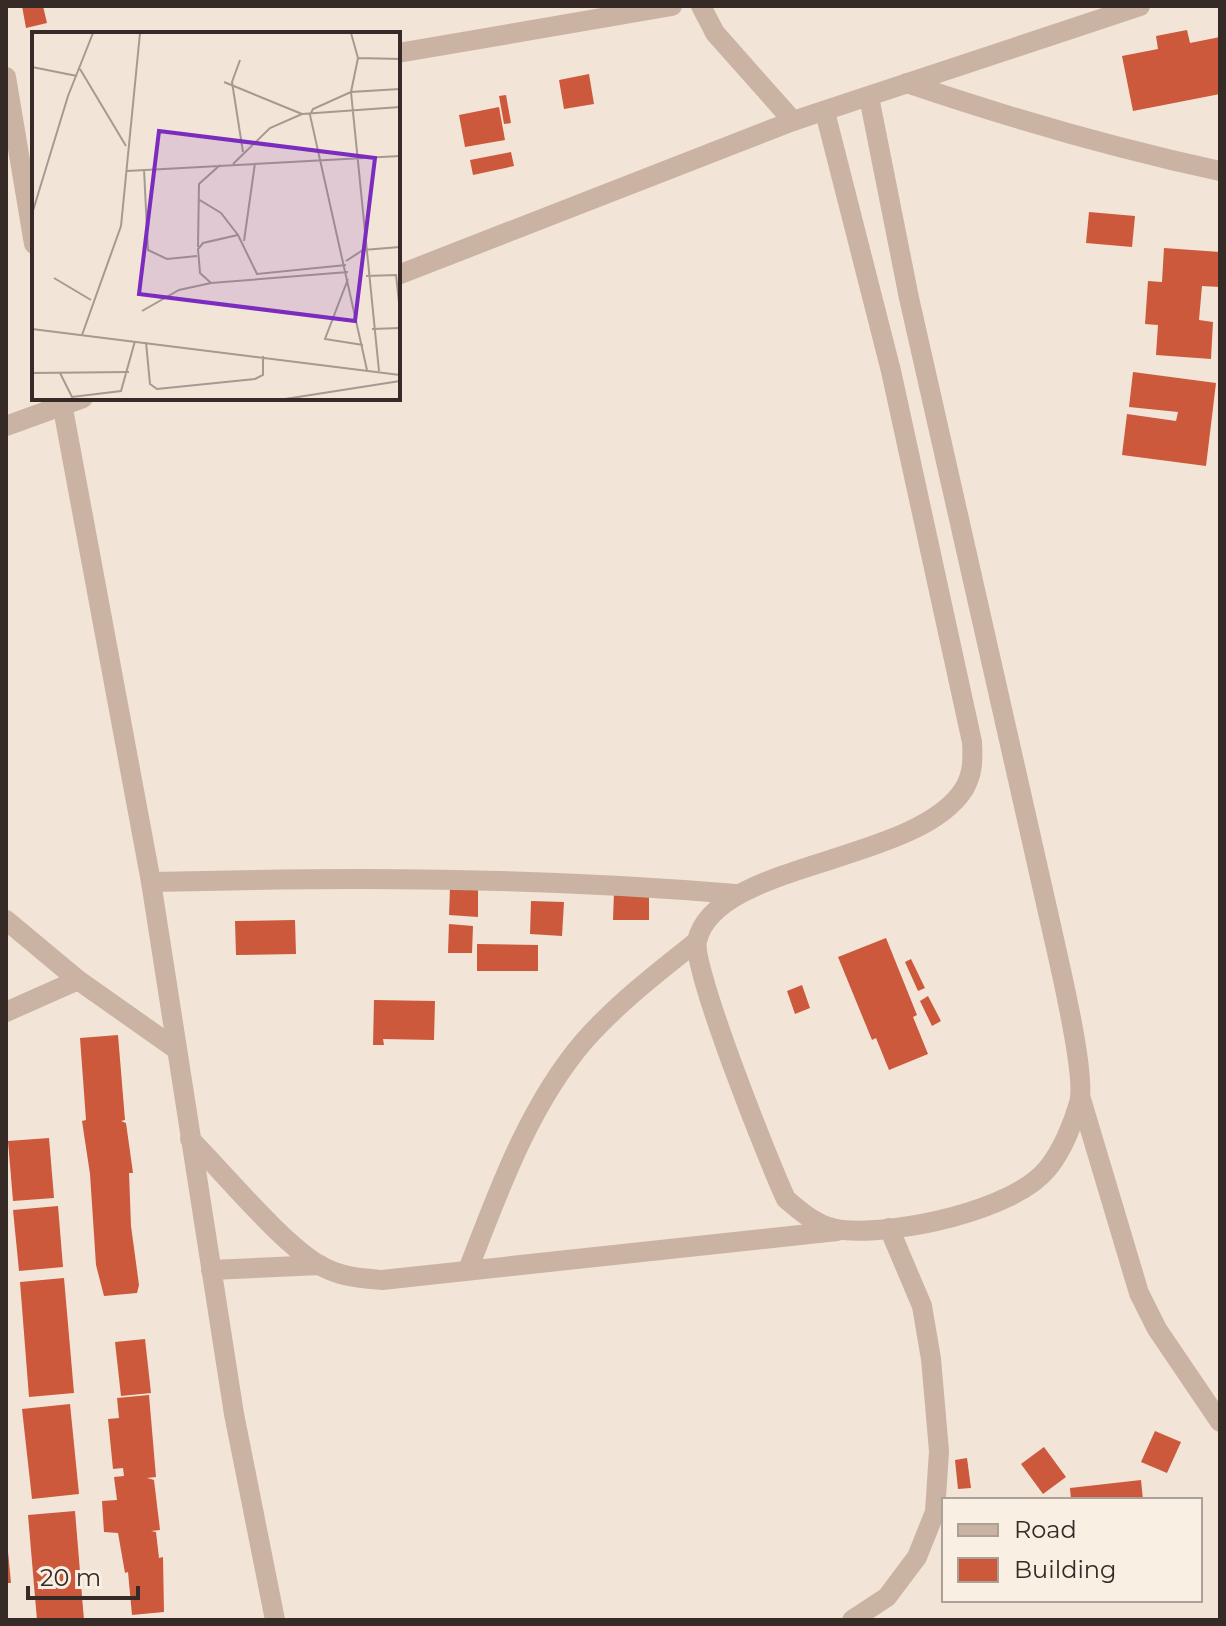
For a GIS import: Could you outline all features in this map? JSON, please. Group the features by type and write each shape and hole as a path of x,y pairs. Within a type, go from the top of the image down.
{"street":[{"path":"400,53 672,6"},
{"path":"701,6 715,33 793,121"},
{"path":"400,274 793,121 1140,6"},
{"path":"6,77 32,231"},
{"path":"907,83 1069,135 1220,171"},
{"path":"869,97 909,298 1071,1016 1081,1099 1139,1293 1157,1329 1220,1422"},
{"path":"468,1270 493,1204 551,1088 584,1041 623,1002 696,942 710,916 735,894 885,840 936,817 963,791 973,769 972,742 891,371 825,112"},
{"path":"6,426 62,402 151,882 258,1550 275,1620"},
{"path":"151,882 487,878 608,883 735,894"},
{"path":"6,920 78,980 176,1049"},
{"path":"696,942 703,982 786,1199 807,1218 841,1231"},
{"path":"6,1012 78,980"},
{"path":"190,1139 279,1230 320,1265 351,1278 382,1280 889,1228 963,1213 1018,1193 1048,1169 1081,1099"},
{"path":"852,1620 887,1597 917,1557 935,1512 939,1451 929,1346 922,1306 889,1228"},
{"path":"211,1270 320,1265"}],"building":[{"path":"22,6 43,6 47,23 26,28"},
{"path":"1187,30 1190,43 1220,37 1220,94 1133,111 1122,56 1158,49 1156,36"},
{"path":"589,74 594,104 564,109 559,80"},
{"path":"506,95 511,123 504,124 499,96"},
{"path":"499,107 505,140 465,147 459,115"},
{"path":"511,152 514,166 473,175 470,160"},
{"path":"1089,212 1135,216 1132,247 1086,243"},
{"path":"1164,248 1220,252 1220,287 1202,286 1199,320 1213,322 1211,359 1156,355 1158,325 1145,324 1148,281 1162,282"},
{"path":"1133,372 1216,383 1206,466 1122,455 1127,414 1176,421 1178,412 1129,407"},
{"path":"450,888 478,889 478,917 449,915"},
{"path":"614,892 649,893 649,920 613,920"},
{"path":"531,901 564,902 562,936 530,934"},
{"path":"295,920 296,954 236,955 235,921"},
{"path":"449,924 473,926 472,953 448,953"},
{"path":"886,938 917,1015 913,1017 928,1054 889,1070 876,1038 872,1040 838,957"},
{"path":"477,944 538,945 538,971 477,971"},
{"path":"911,959 925,988 918,991 905,962"},
{"path":"802,985 810,1008 795,1014 787,991"},
{"path":"928,996 941,1021 932,1026 920,1001"},
{"path":"374,1000 435,1001 434,1040 383,1039 384,1045 373,1045"},
{"path":"118,1035 125,1120 121,1121 126,1123 133,1173 129,1173 131,1226 139,1285 137,1293 104,1296 96,1265 90,1174 82,1121 86,1120 80,1038"},
{"path":"49,1138 54,1198 13,1201 8,1141"},
{"path":"58,1206 63,1267 19,1271 13,1210"},
{"path":"64,1278 74,1393 29,1397 20,1282"},
{"path":"145,1339 151,1393 121,1396 115,1342"},
{"path":"149,1395 156,1477 147,1478 154,1480 160,1530 151,1531 156,1532 159,1558 163,1557 164,1612 132,1615 128,1572 125,1573 118,1533 104,1532 102,1501 117,1500 114,1477 124,1476 123,1468 113,1469 108,1419 119,1418 117,1398"},
{"path":"70,1404 79,1494 32,1499 22,1409"},
{"path":"1155,1431 1181,1442 1167,1473 1141,1462"},
{"path":"1044,1447 1066,1477 1043,1494 1021,1464"},
{"path":"967,1458 971,1488 958,1489 955,1460"},
{"path":"1141,1480 1143,1498 1071,1498 1070,1488"},
{"path":"75,1511 84,1620 37,1620 28,1515"},
{"path":"6,1531 11,1583 6,1583"}]}
